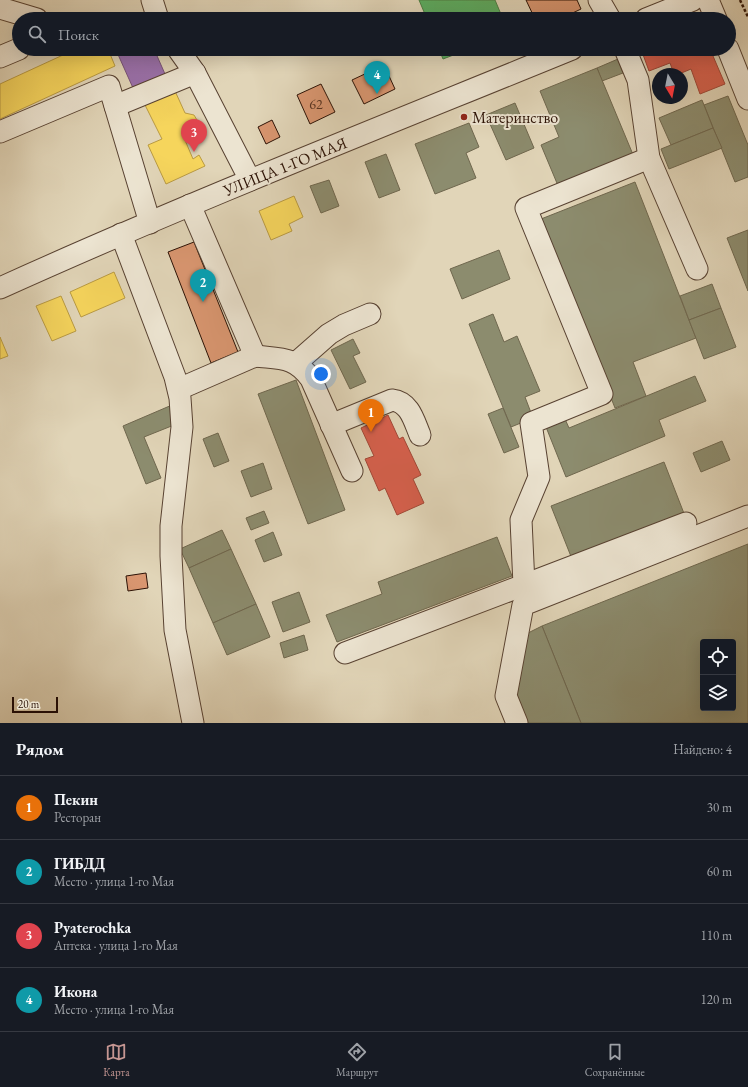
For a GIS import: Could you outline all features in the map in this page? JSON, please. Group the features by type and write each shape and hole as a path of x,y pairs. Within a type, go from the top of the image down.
{"street":[{"path":"152,0 156,12"},
{"path":"599,0 606,12"},
{"path":"663,12 693,0"},
{"path":"708,0 713,12"},
{"path":"0,8 13,12"},
{"path":"0,57 12,51"},
{"path":"183,56 195,73 250,180"},
{"name":"УЛИЦА 1-ГО МАЯ","path":"0,288 190,205 555,56"},
{"path":"628,56 638,80 649,158 697,269"},
{"path":"731,56 748,99"},
{"path":"115,106 195,73"},
{"path":"0,132 109,86 150,223"},
{"path":"524,584 521,520 539,477 531,423 602,394 526,208 649,158"},
{"path":"190,205 255,356"},
{"path":"121,234 179,389 182,408 182,427 170,542 176,630 193,723"},
{"path":"296,363 329,334 344,325 370,314"},
{"path":"179,389 255,356 289,360 296,363 311,379 352,471"},
{"path":"332,425 392,400 399,400 408,408 420,435"},
{"path":"517,723 506,696 523,605 748,516"},
{"path":"346,653 686,523"}],"path":[{"path":"740,0 748,18"}],"building: Жильё":[{"path":"61,56 111,56 115,66 0,119 0,84"},
{"path":"175,91 185,113 194,115 200,125 182,133 193,159 199,155 205,166 166,184 148,145 162,139 145,105"},
{"path":"294,196 303,217 289,224 292,231 271,240 259,211"},
{"path":"114,272 125,298 81,317 70,292"},
{"path":"61,296 76,331 52,341 36,306"},
{"path":"0,337 8,356 0,359"}],"building: Торговля":[{"path":"644,56 713,56 725,84 700,94 691,69 688,70 688,68 672,68 670,63 657,68 652,68 652,70 649,71"},
{"path":"388,415 399,439 403,437 421,475 413,479 424,503 397,515 385,488 379,491 365,459 374,456 361,428"}],"building: Офисы":[{"path":"119,56 157,56 165,74 133,88"}],"building: Учреждения":[{"path":"419,0 495,0 500,12 424,12"},
{"path":"442,56 451,56 443,59"}],"building: Промзона":[{"path":"618,59 623,73 602,81 597,68"},
{"path":"597,68 634,157 559,188 541,145 559,137 540,91"},
{"path":"728,96 748,145 748,177 735,182 704,105"},
{"path":"702,100 713,128 671,145 659,118"},
{"path":"515,103 534,148 506,160 486,115"},
{"path":"469,123 479,147 466,153 476,178 435,194 415,144"},
{"path":"713,128 722,148 669,169 661,149"},
{"path":"386,154 400,190 379,198 365,162"},
{"path":"329,180 339,206 321,213 310,186"},
{"path":"635,182 696,338 633,362 646,396 615,408 541,219"},
{"path":"748,230 748,291 727,238"},
{"path":"499,250 510,279 462,299 450,269"},
{"path":"712,284 721,308 689,320 680,296"},
{"path":"721,308 736,347 704,359 689,320"},
{"path":"493,314 504,342 517,336 540,391 525,397 533,418 511,427 469,324"},
{"path":"353,339 360,353 353,356 366,382 350,389 331,350"},
{"path":"695,376 706,401 659,420 665,436 566,477 546,427 565,419 569,428"},
{"path":"296,380 345,510 308,524 258,394"},
{"path":"172,405 179,423 144,437 161,478 146,484 123,426"},
{"path":"503,408 519,447 504,453 488,414"},
{"path":"218,433 229,461 214,467 203,439"},
{"path":"722,441 730,460 701,472 693,453"},
{"path":"664,462 685,516 572,559 551,506"},
{"path":"263,463 272,489 251,497 241,471"},
{"path":"264,511 269,523 251,530 246,518"},
{"path":"222,530 231,549 189,568 180,549"},
{"path":"273,532 282,555 264,562 255,540"},
{"path":"497,537 512,576 337,642 326,615 382,594 378,582"},
{"path":"748,544 748,723 581,723 542,626"},
{"path":"231,549 256,604 213,623 189,568"},
{"path":"299,592 310,622 283,632 272,602"},
{"path":"256,604 270,637 227,655 213,623"},
{"path":"542,626 581,723 523,723 512,696 524,635"},
{"path":"304,635 308,650 284,658 280,643"}],"building: Прочее":[{"path":"526,0 577,0 581,9 575,12 532,12"},
{"path":"384,65 395,89 364,104 352,80"},
{"path":"321,84 335,112 310,124 297,95"},
{"path":"272,120 280,137 266,144 258,127"},
{"path":"194,242 238,352 211,363 168,252"},
{"path":"146,573 148,588 128,591 126,576"}],"place":[{"name":"Икона","path":"377,94"},
{"name":"Материнство","path":"464,117"},
{"name":"Pyaterochka","path":"194,152"},
{"name":"ГИБДД","path":"203,302"},
{"name":"Пекин","path":"371,432"}]}
